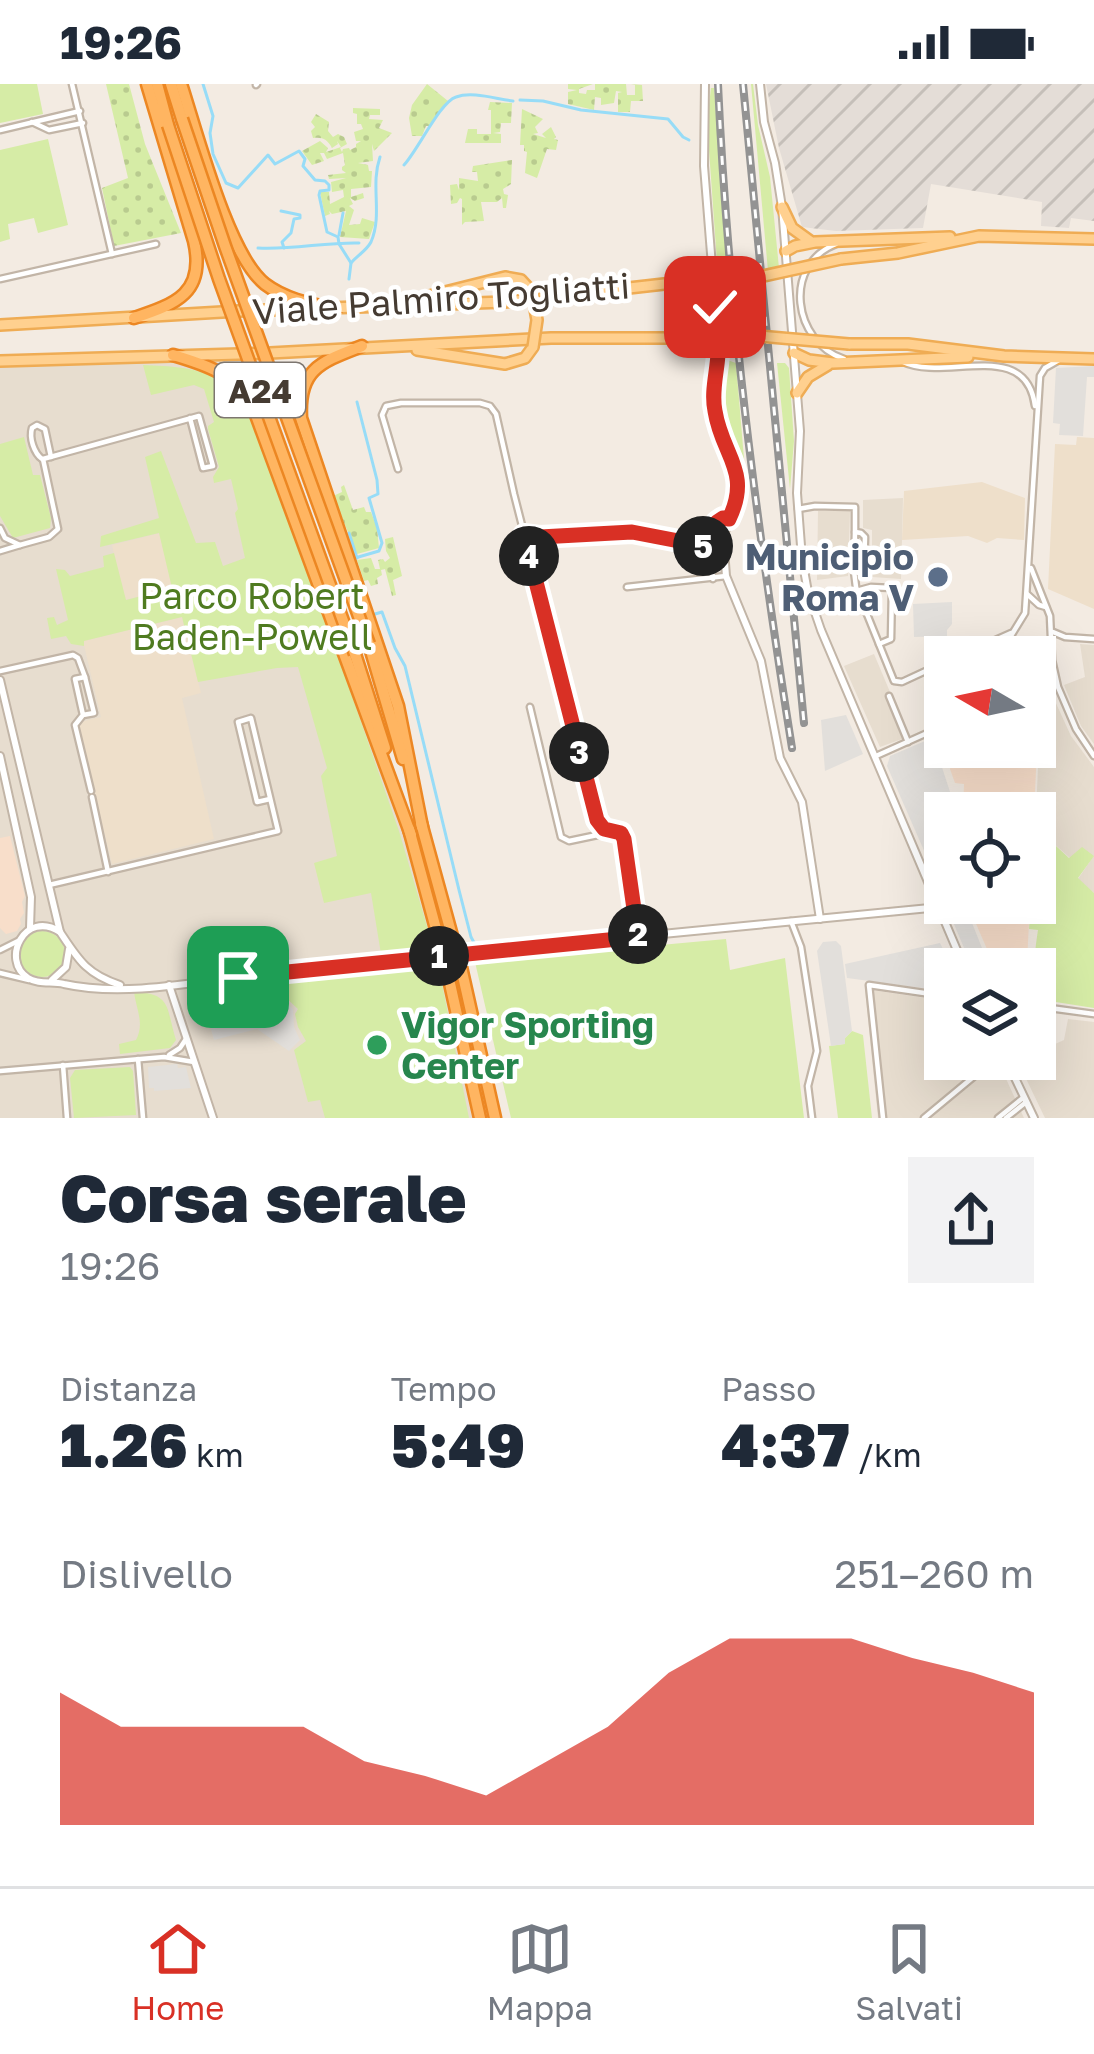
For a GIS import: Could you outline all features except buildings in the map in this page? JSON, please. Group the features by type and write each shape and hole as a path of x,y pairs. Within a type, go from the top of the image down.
{"highway":[{"path":"134,317 183,297 198,266 147,84"},
{"name":"A24","path":"157,84 219,279 417,831"},
{"name":"A24","path":"171,84 369,644 495,1118"},
{"path":"182,84 230,230 249,268 283,295 336,309"},
{"path":"362,346 313,370 302,390 301,418 387,669 404,730 417,831"},
{"path":"172,355 226,375 254,407 417,831"},
{"name":"A24","path":"454,969 481,1118"}],"main road":[{"path":"782,207 795,232 815,242"},
{"name":"Viale Palmiro Togliatti","path":"0,325 505,302 745,280 980,236 1094,239"},
{"path":"786,251 815,242 980,236"},
{"path":"373,307 505,277 520,280 532,292 537,320 533,347 525,358 505,364 388,346"},
{"name":"Viale Palmiro Togliatti","path":"4,360 270,353 550,338 759,335 908,344 1004,356 1094,358"},
{"path":"794,352 809,360 833,363 1004,356"},
{"path":"797,393 808,377 833,363"}],"street":[{"path":"72,84 112,254"},
{"path":"705,84 705,184 718,341 714,408 739,484 723,539 726,577 761,661 779,754 802,802 820,919"},
{"path":"760,84 786,251 801,442 798,509 804,574 810,600 924,870"},
{"path":"0,130 80,111"},
{"path":"32,122 49,130 83,123"},
{"path":"847,240 814,256 803,277 801,297 805,325 818,344 835,356 862,362"},
{"path":"0,279 156,244"},
{"path":"1012,636 1025,613 1041,374 1065,358"},
{"path":"898,360 916,368 1013,370 1029,383 1036,412"},
{"path":"398,469 383,418 386,406 488,405 497,416 597,820 624,839 638,937"},
{"path":"43,459 190,418 199,416 213,466 203,468 190,418"},
{"path":"0,528 2,551 57,532 43,459 30,434 37,425 45,429 51,457"},
{"path":"798,509 855,507 854,571 879,644 896,682 924,671"},
{"path":"713,579 710,547 718,520 729,519"},
{"path":"524,535 632,532 710,547"},
{"path":"855,532 865,537 865,581 871,587"},
{"path":"2,537 20,545"},
{"path":"1029,562 1042,606"},
{"path":"854,571 864,571"},
{"path":"627,587 726,577"},
{"path":"858,591 892,588 891,639 879,644"},
{"path":"1027,591 1041,595"},
{"path":"1027,591 1051,620 1050,636"},
{"path":"1025,613 1042,606"},
{"path":"1004,636 1016,630"},
{"path":"1050,631 1094,639"},
{"path":"1056,647 1065,637"},
{"path":"0,670 73,655 78,658 94,712 83,715 75,725 108,872"},
{"path":"0,680 60,932 94,974 129,987"},
{"path":"1056,681 1076,729 1094,756"},
{"path":"889,696 908,742"},
{"path":"530,707 561,837 569,841 612,831"},
{"path":"49,885 278,831 251,718 238,722 257,802 270,799"},
{"path":"876,756 924,735"},
{"path":"0,756 31,897 30,928"},
{"path":"7,782 24,779"},
{"path":"0,973 74,986 170,986 924,909"},
{"path":"791,921 801,947 817,1051 808,1086 812,1118"},
{"path":"0,950 30,928 44,925 60,932"},
{"path":"18,941 17,967 37,982"},
{"path":"52,980 66,967 68,947"},
{"path":"883,1118 869,985 924,993"},
{"path":"170,986 214,1118"},
{"path":"1056,1009 1094,1014"},
{"path":"164,1057 186,1039"},
{"path":"0,1071 164,1057 194,1062"},
{"path":"138,1059 143,1118"},
{"path":"63,1065 67,1118"},
{"path":"924,1118 970,1080"},
{"path":"1016,1080 1034,1118"},
{"path":"1002,1118 1025,1099"}],"shaded area":[{"path":"766,84 1094,84 1094,221 1071,218 1069,228 1041,226 1042,202 931,184 923,228 836,231 802,227"},
{"path":"247,354 378,725 411,835 480,1118 0,1118 0,361"},
{"path":"1094,366 1094,377 1087,377 1083,436 1059,435 1060,424 1053,423 1056,368"},
{"path":"1077,437 1094,438 1094,609 1048,589 1055,444 1076,445"},
{"path":"982,482 1025,498 1024,540 997,538 987,543 968,536 902,540 904,491"},
{"path":"903,498 901,579 872,577 872,530 863,528 863,500"},
{"path":"818,511 850,511 848,576 817,580"},
{"path":"160,533 173,588 125,600 112,545"},
{"path":"952,602 947,636 914,637 913,604"},
{"path":"182,617 201,693 182,698 214,839 112,864 78,726 101,717 83,641"},
{"path":"1080,644 1094,645 1094,744 1064,685 1085,677"},
{"path":"874,654 902,739 880,747 844,666"},
{"path":"1056,703 1071,736 1094,767 1094,893 1078,879 1093,857 1070,858 1056,846 1056,792 1037,792 1038,768 1056,768"},
{"path":"846,715 863,754 825,771 821,720"},
{"path":"924,741 924,768 942,768 950,792 924,792 924,851 887,766 890,756"},
{"path":"1036,768 1035,792 964,792 964,784 955,783 950,769"},
{"path":"10,836 25,896 21,924 17,931 6,934 0,928 0,838"},
{"path":"954,924 972,924 982,948 964,948"},
{"path":"976,924 1029,924 1028,948 987,948"},
{"path":"836,941 841,946 852,1031 845,1044 831,1046 817,951 823,942"},
{"path":"940,943 942,948 924,948 924,988 847,978 845,964"},
{"path":"267,985 293,1009 300,1040 289,1051 257,1029 214,1040 209,1022 194,1022 188,1012 188,995"},
{"path":"865,989 924,998 924,1080 1007,1080 1024,1118 878,1118"},
{"path":"1068,1019 1094,1022 1094,1118 1045,1118 1027,1080 1056,1080 1056,1044 1064,1040"},
{"path":"148,1067 186,1067 191,1088 149,1088"}],"green space":[{"path":"0,84 37,84 43,114 0,123"},
{"path":"106,84 129,84 145,144 181,233 114,246 102,188 128,178"},
{"path":"427,84 448,101 422,136 412,136 412,105"},
{"path":"568,84 593,84 579,89 586,94 595,90 595,84 626,84 627,95 635,95 631,84 642,85 643,101 631,101 630,112 618,112 618,93 622,92 616,91 614,103 601,105 601,98 595,97 594,110 568,104 568,92 577,90 568,89"},
{"path":"751,84 770,177 779,268 768,271"},
{"path":"711,88 728,276 718,276 707,122"},
{"path":"490,102 512,103 511,123 501,123 500,132 493,133 501,134 501,143 465,143 468,129 491,134"},
{"path":"353,108 380,109 380,115 369,119 383,120 379,128 392,133 374,151 372,144 373,161 358,163 372,171 371,187 351,189 351,197 363,193 364,198 350,198 354,210 349,225 360,224 362,218 375,222 369,239 340,237 346,211 329,211 325,216 320,192 329,192 330,204 344,197 343,190 332,192 331,182 346,178 329,179 328,175 346,173 343,153 327,159 320,153 324,161 312,165 302,151 320,141 328,148 326,152 341,147 337,141 332,148 324,139 313,138 311,122 316,114 329,122 333,137 344,137 347,144 340,148 342,152 356,147 361,141 356,141 354,132 363,129"},
{"path":"522,109 543,119 535,127 538,133 533,134 546,138 542,134 551,127 558,140 556,150 547,149 537,178 525,173 527,152 520,145"},
{"path":"48,139 68,225 38,233 34,218 8,224 10,239 0,242 0,150"},
{"path":"512,160 511,184 503,189 508,195 506,208 502,198 481,202 484,221 462,225 462,199 451,204 450,185 457,184 459,190 459,178 478,181 473,166"},
{"path":"722,361 736,363 745,471 730,446 722,419"},
{"path":"777,363 789,368 794,441 790,489"},
{"name":"Parco Robert Baden-Powell","path":"143,365 211,376 235,394 258,426 399,831 434,950 381,954 371,893 324,903 314,863 337,856 321,776 327,768 298,667 198,682 182,617 84,641 84,646 71,644 66,636 51,639 47,618 54,617 57,625 68,620 56,569 70,576 104,567 103,556 114,553 126,600 172,588 159,533 100,547 101,536 159,518 145,457 161,451 196,543 215,542 223,566 245,558 231,479 214,483 219,467 208,429 214,422 204,389 194,385 151,395"},
{"path":"24,437 33,475 40,475 50,528 13,538 0,516 0,444"},
{"path":"344,485 353,510 364,507 371,512 379,548 357,554 333,496"},
{"path":"393,537 402,576 393,580 396,595 392,596 385,569 378,584 371,586 364,581 357,560 371,558 375,569 380,569 378,560 390,558 385,539"},
{"path":"1056,846 1069,858 1082,847 1094,856 1078,878 1094,893 1094,1008 1056,1002 1056,948 1036,948 1038,930 1029,929 1029,924 1056,924"},
{"path":"42,931 58,938 65,954 58,970 42,977 26,970 19,954 26,938"},
{"path":"726,939 730,970 785,958 804,1118 511,1118 475,962"},
{"name":"Vigor Sporting Center","path":"438,964 469,1118 325,1118 320,1100 308,1102 294,1050 306,1041 298,1027 298,1009 270,983"},
{"path":"134,992 155,995 166,1004 176,1040 170,1048 120,1054 119,1044 136,1040 139,1034"},
{"path":"852,1031 863,1035 872,1118 838,1118 829,1046 844,1044"},
{"path":"130,1067 136,1115 74,1118 70,1078 75,1070"}],"waterway":[{"path":"203,84 213,116 213,154 226,183 238,188 268,155 275,164 299,151 305,159 303,166 315,180 329,185 319,195 327,232 338,237 351,263"},
{"path":"404,165 443,108 456,97 513,101"},
{"path":"520,100 668,119 689,140"},
{"path":"349,279 351,263 369,245 374,231 380,157"},
{"path":"281,211 300,215 282,242 284,248"},
{"path":"339,235 343,213"},
{"path":"258,248 359,243"},
{"path":"355,558 379,551 382,543 369,498 378,494 377,480 357,402"},
{"path":"349,533 357,558"},
{"path":"375,614 382,612 405,666 477,948"}],"railway":[{"path":"718,84 746,417 792,748"},
{"path":"743,84 804,723"}],"place":[{"name":"Municipio Roma V","path":"938,577"},
{"name":"Vigor Sporting Center","path":"377,1045"}],"route":[{"path":"238,977 638,937 624,839 597,820 524,535 632,532 710,547 717,522 733,513 739,488 714,408 715,307"}]}
